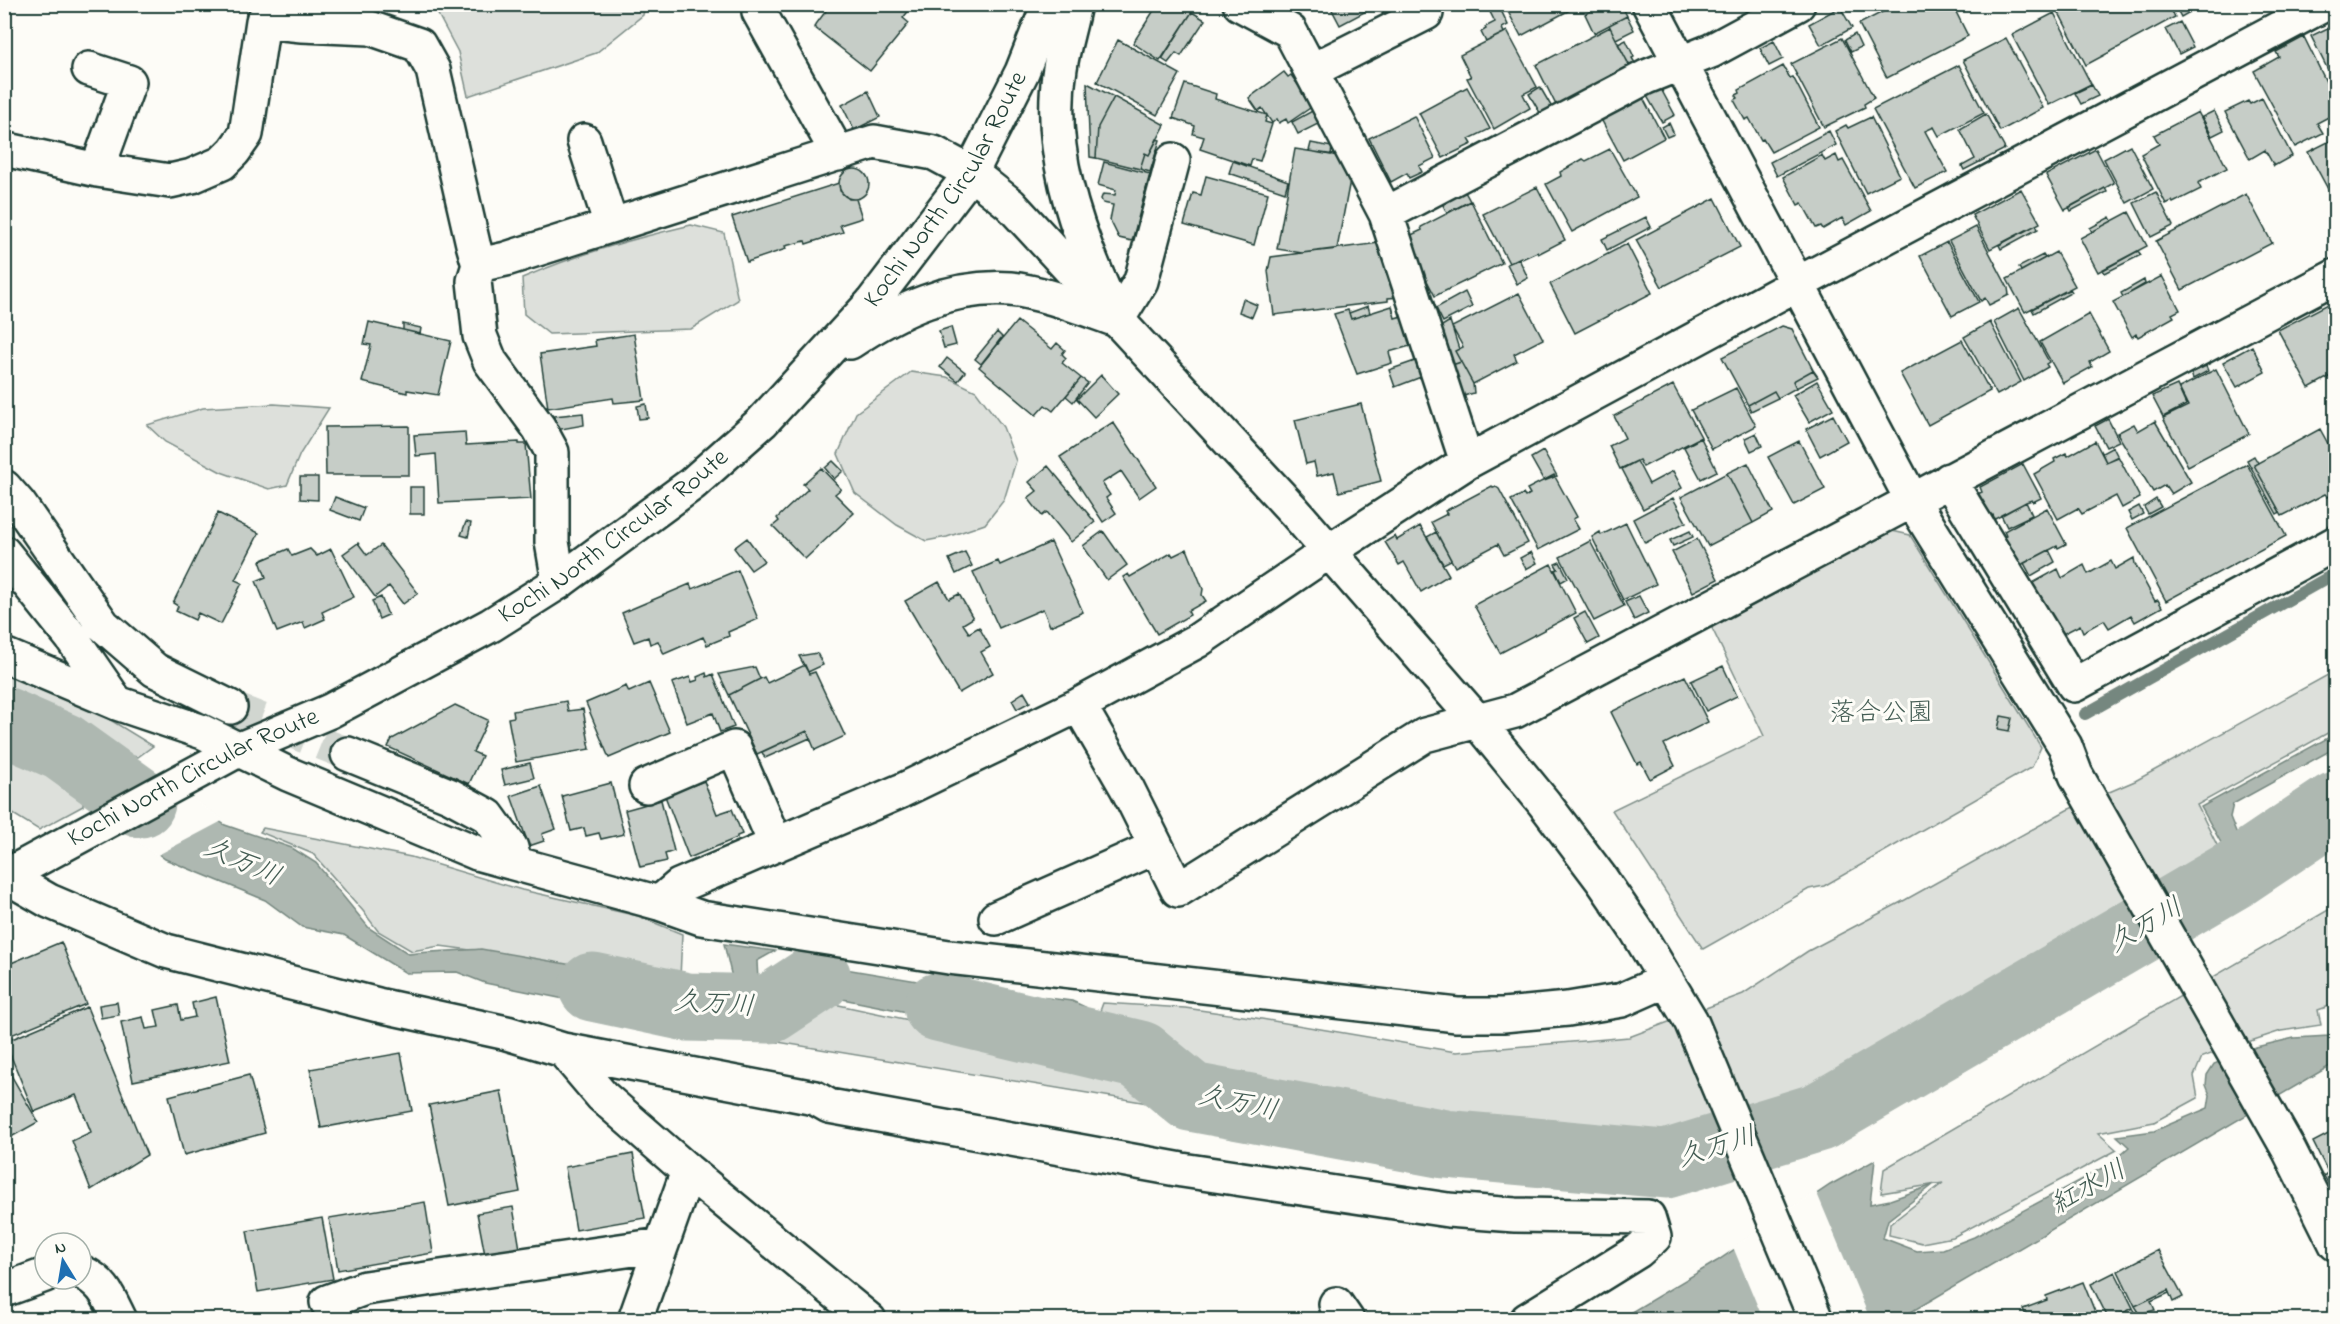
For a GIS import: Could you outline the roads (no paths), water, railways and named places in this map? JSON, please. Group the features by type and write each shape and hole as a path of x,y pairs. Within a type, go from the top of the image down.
{"street":[{"name":"Kochi North Circular Route","path":"11,872 240,749 330,711 491,625 560,582 692,484 762,422 871,304 971,173 1022,72 1049,4"},
{"path":"1074,4 1059,69 1057,127 1060,156 1078,225 1091,262 1117,320"},
{"path":"1240,4 1290,31 1386,214 1467,462"},
{"path":"1649,4 1912,500 2065,746 2076,775 2289,1150 2336,1244"},
{"path":"1386,214 1646,77 1711,51 1798,4"},
{"path":"659,903 679,886 901,791 1079,705 1197,641 1467,462 2325,4"},
{"path":"759,12 838,154"},
{"path":"1311,71 1426,13"},
{"path":"4,149 97,170 170,181 192,176 222,163 246,134 263,21 370,28 419,45 433,70 472,244 479,264 474,281 480,336 490,361 539,428 552,452 552,542 560,582"},
{"path":"89,69 129,82 97,170"},
{"path":"584,141 611,225"},
{"path":"479,264 506,259 874,142 934,153 971,173 1010,204 1294,512 1477,721 1544,803 1602,880 1637,930 1691,1021 1816,1320"},
{"path":"1117,320 1141,281 1173,160"},
{"path":"1079,705 1127,788 1178,890 1425,735 1515,711 2336,276"},
{"path":"816,364 869,330 918,304 974,290 1012,289 1059,300 1117,320"},
{"path":"1949,480 2074,685 2336,543"},
{"path":"4,487 20,504 103,625 155,670 230,707"},
{"path":"4,553 72,638 117,703"},
{"path":"4,655 117,703 203,732 288,774 469,850 659,903 701,918 949,957 1457,1015 1503,1015 1568,1009 1622,1000 1669,985"},
{"path":"646,786 734,748 776,844"},
{"path":"348,754 451,796 488,816 511,848 514,863"},
{"path":"996,918 1156,847"},
{"path":"11,872 50,901 165,951 378,1005 507,1033 563,1050 815,1098 829,1106 1182,1170 1357,1197 1448,1210 1515,1215 1648,1217 1654,1237 1638,1251 1527,1320"},
{"path":"563,1050 602,1096 853,1314"},
{"path":"635,1320 688,1171"},
{"path":"327,1302 365,1288 661,1245"},
{"path":"93,1277 105,1291 120,1320"},
{"path":"4,1290 33,1279"}],"water":[{"path":"2335,734 2335,748 2233,804 2230,817 2243,849 2233,864 2201,807"},
{"path":"61,739 92,753 127,758 225,825 292,848 316,863 369,928 409,954 481,949 686,985 688,1024 485,983 457,972 406,973 344,935 302,927 265,900 165,859 92,803 88,775 65,754"},
{"path":"724,944 775,951 757,961 758,981 792,976 798,961 941,985 1072,1001 1085,1007 1056,1012 1048,1020 1015,1037 813,993 792,1009 790,1032 730,1030 734,986"},
{"name":"紅水川","path":"2335,1013 2335,1063 1899,1319 1618,1320 1717,1261 1830,1185 1875,1160 1870,1204 1890,1200 1933,1185 1888,1220 1883,1238 1917,1251 1943,1249 1974,1237 2108,1165 2129,1147 2117,1136 2154,1131 2208,1108 2210,1095 2206,1085 2207,1075 2214,1064 2256,1047 2294,1038 2329,1036 2332,1014"}],"waterway":[{"path":"2085,714 2336,573"},
{"name":"久万川","path":"4,721 63,747 141,803"},
{"name":"久万川","path":"938,1007 1140,1055 1191,1097 1445,1144 1666,1164 1819,1117 2235,874 2336,806"},
{"name":"久万川","path":"593,987 687,1007 770,1009 817,978"}],"tunnel":[{"path":"230,707 348,754"}],"park label":[{"name":"落合公園","path":"1881,714"}]}
